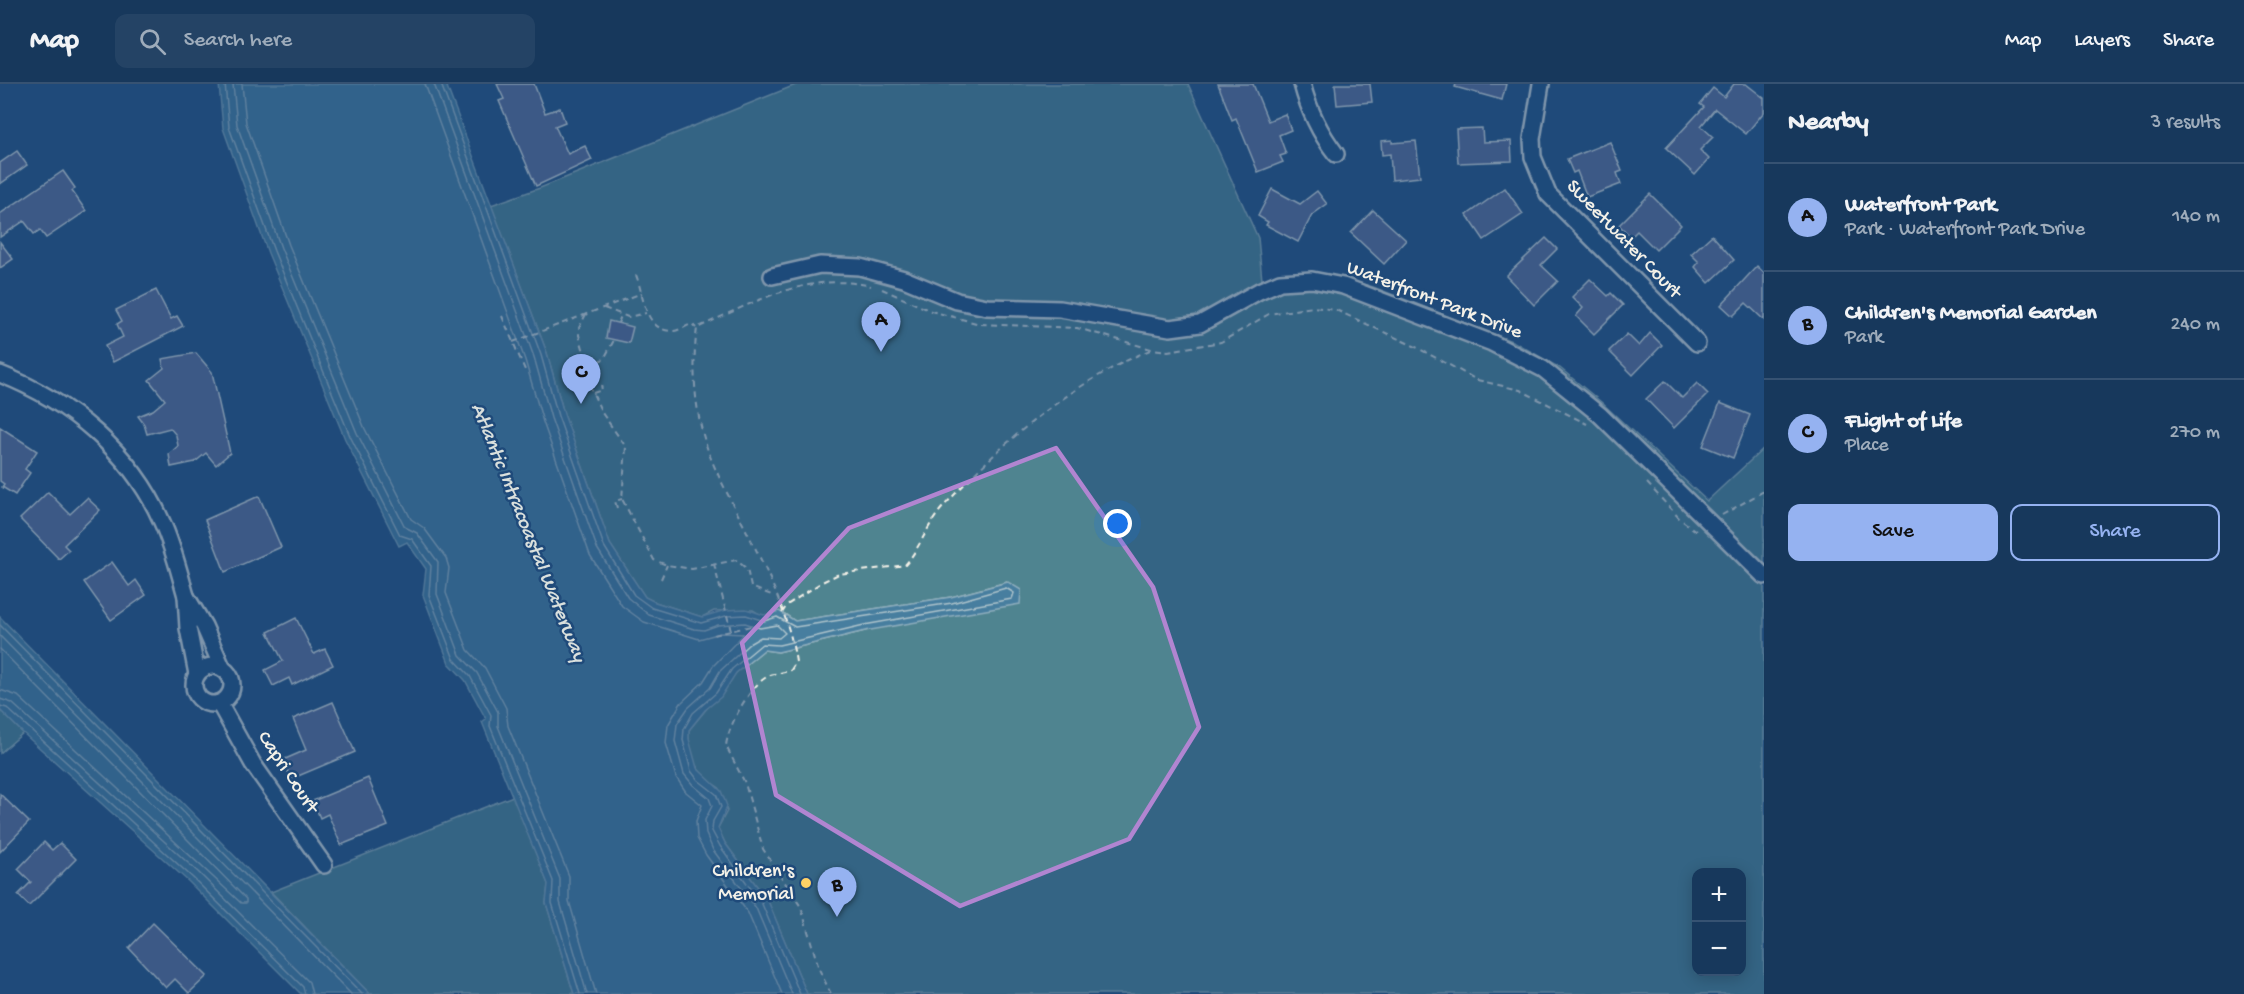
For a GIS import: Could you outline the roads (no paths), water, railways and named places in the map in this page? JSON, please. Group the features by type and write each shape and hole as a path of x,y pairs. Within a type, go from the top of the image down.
{"street":[{"path":"1302,84 1307,106 1320,134 1336,154"},
{"name":"Sweetwater Court","path":"1542,84 1532,139 1533,157 1548,194 1697,343"},
{"name":"Waterfront Park Drive","path":"772,276 820,265 850,266 882,272 957,301 987,307 1060,309 1170,328 1200,324 1280,282 1312,280 1343,286 1492,343 1543,369 1600,415 1764,576"},
{"path":"0,374 27,385 68,409 107,442 130,468 162,522 186,597 188,628 197,674 194,686 196,694 206,703 219,703 230,695 231,677 222,667 204,626 186,597"},
{"path":"197,674 208,666 222,667"},
{"name":"Capri Court","path":"219,703 253,764 324,865"}],"water":[{"name":"Atlantic Intracoastal Waterway","path":"219,84 446,84 547,353 564,414 610,544 645,597 702,617 726,610 746,609 764,615 779,611 795,621 951,597 1008,582 1021,590 1020,604 865,631 778,652 764,650 736,673 721,697 705,710 689,730 689,739 697,768 721,791 727,806 718,828 725,843 768,901 807,994 574,994 546,903 548,884 482,722 486,719 465,680 449,663 423,595 426,569 407,542 399,546 345,439 268,253 223,128"},
{"path":"0,617 370,994 301,994 189,882 0,710"}],"place":[{"name":"Waterfront Park","path":"881,352"},
{"name":"FLight of Life","path":"581,404"},
{"name":"Children's Memorial","path":"806,883"},
{"name":"Children's Memorial Garden","path":"837,917"}]}
